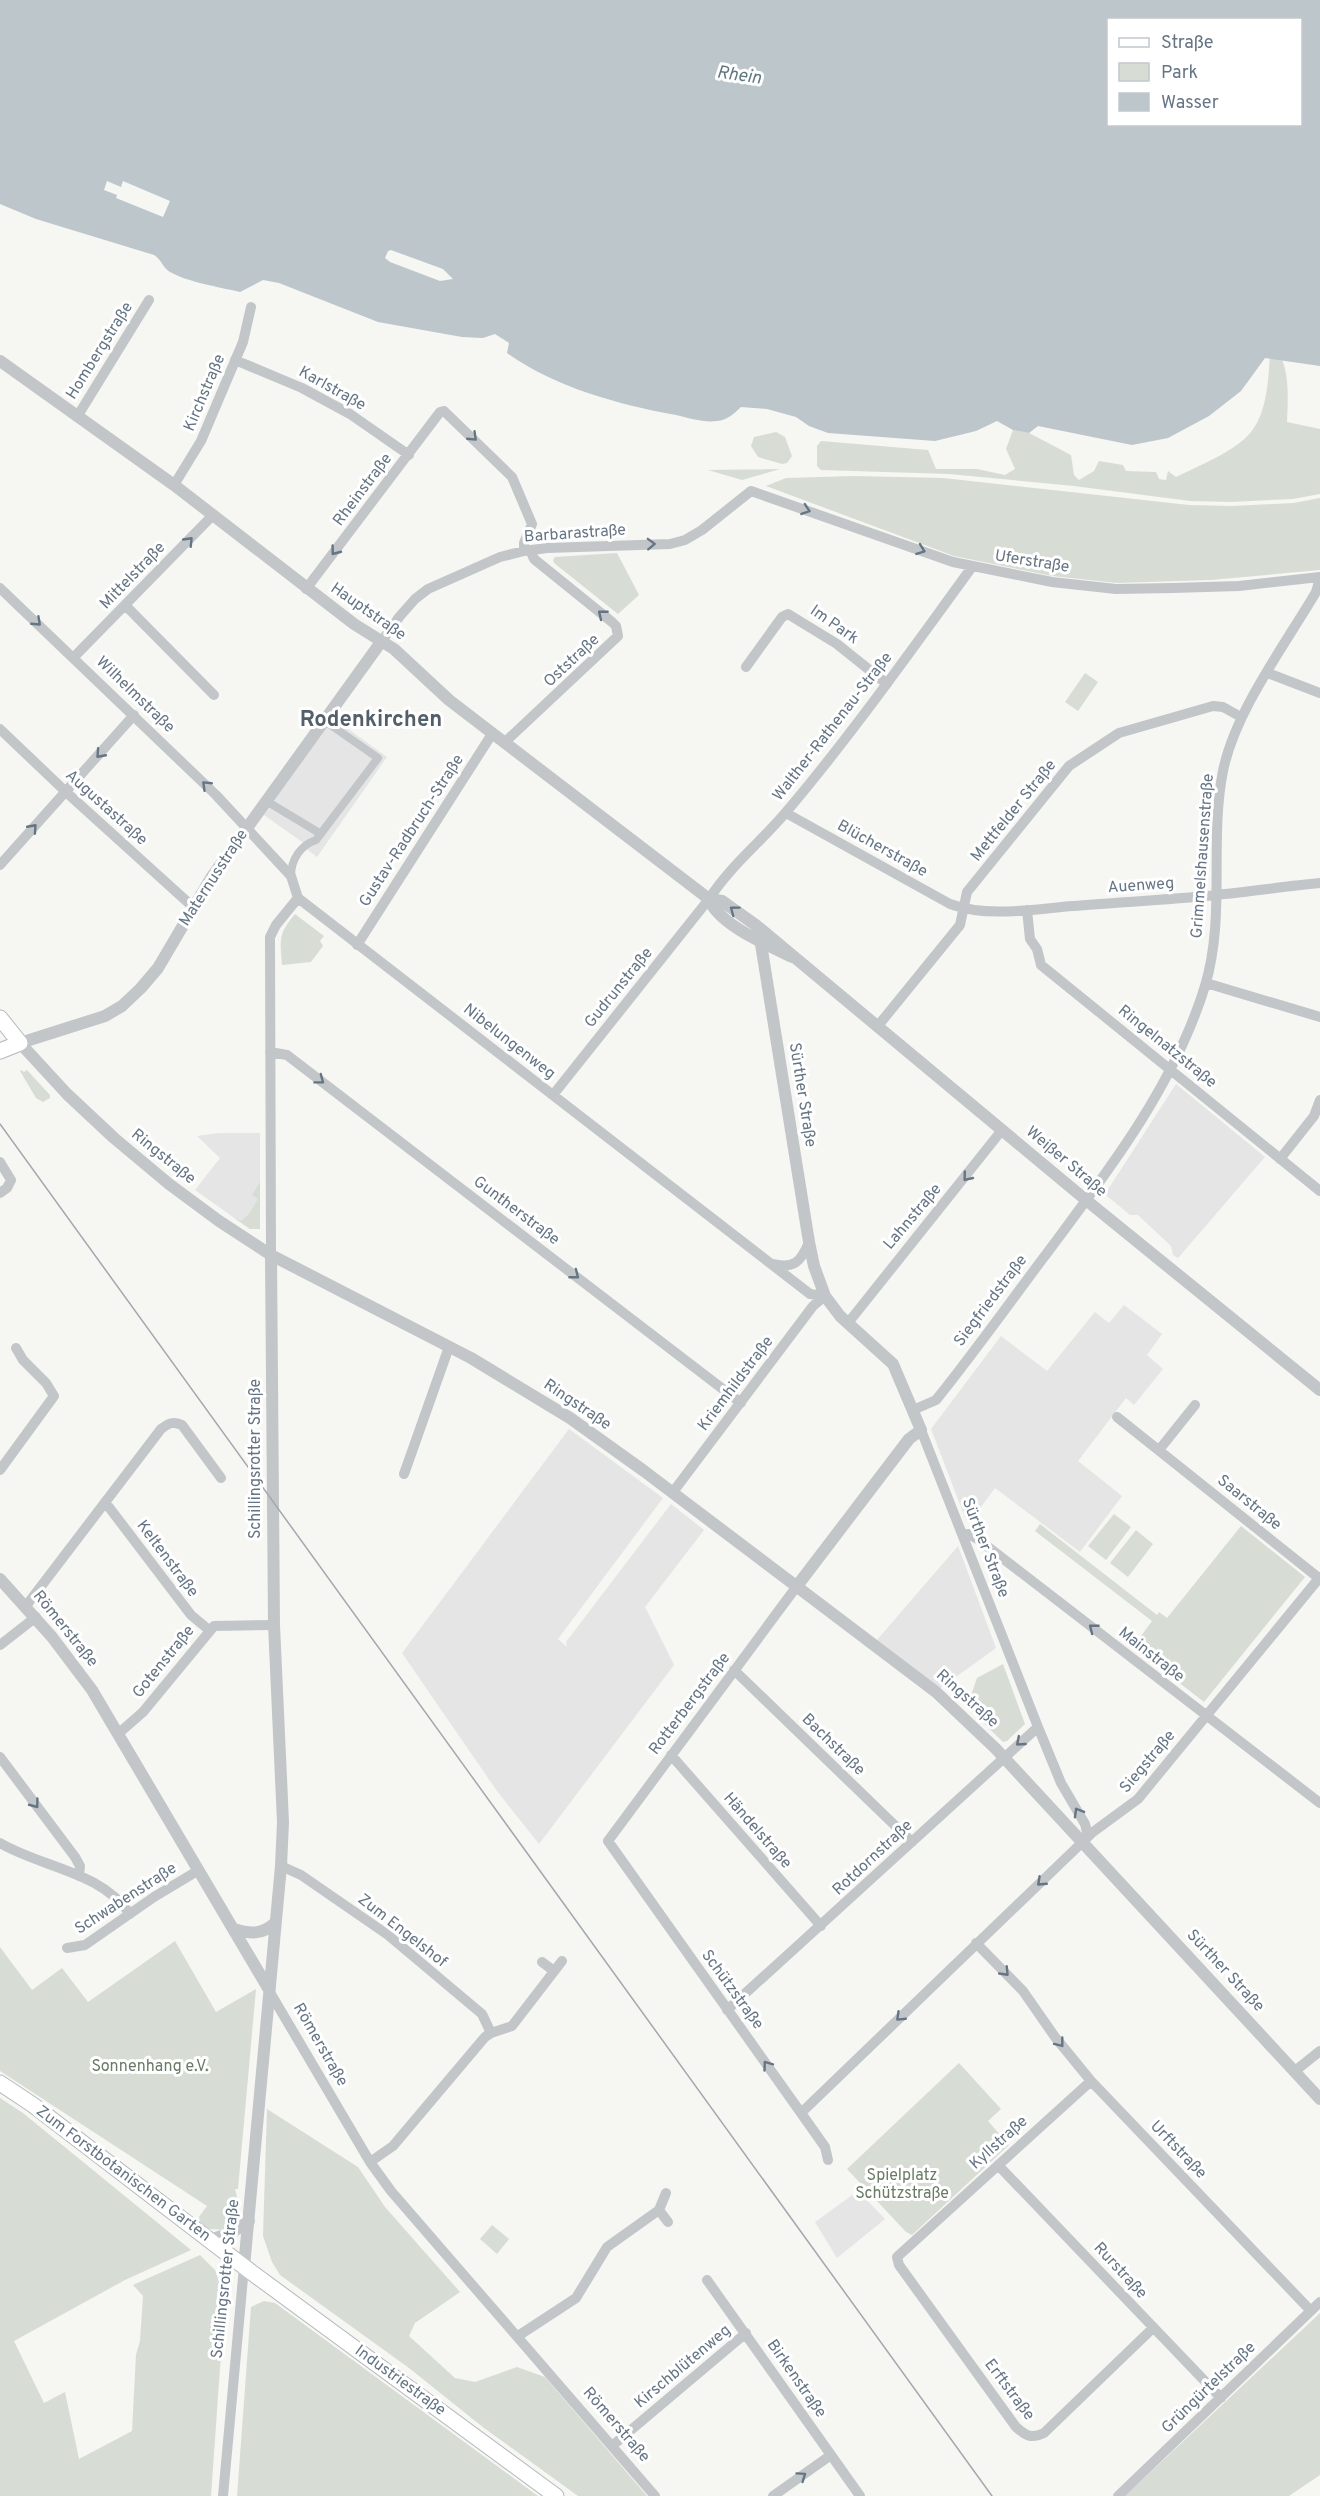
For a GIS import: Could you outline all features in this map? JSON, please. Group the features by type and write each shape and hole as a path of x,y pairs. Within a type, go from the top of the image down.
{"main road":[{"path":"0,1018 20,1043"},
{"name":"Maternusstraße","path":"0,1051 20,1043"},
{"name":"Zum Forstbotanischen Garten","path":"0,2083 244,2267"},
{"name":"Industriestraße","path":"244,2267 556,2496"}],"street":[{"name":"Hombergstraße","path":"77,417 149,300"},
{"name":"Kirchstraße","path":"174,485 201,441 243,342 251,307"},
{"name":"Karlstraße","path":"235,360 302,388 350,414 409,455"},
{"name":"Hauptstraße","path":"0,361 174,485 306,590 408,660 449,699 492,734 709,899 720,915 761,942"},
{"name":"Rheinstraße","path":"306,590 440,412 444,411 512,477 532,524 524,543 527,550"},
{"name":"Barbarastraße","path":"381,642 415,599 428,589 500,557 527,550 678,542 702,530 751,491"},
{"name":"Uferstraße","path":"751,491 972,567 1052,582 1116,589 1239,586 1320,578"},
{"name":"Mittelstraße","path":"74,657 213,515"},
{"name":"Oststraße","path":"504,743 618,636 616,626 612,622 534,559 527,550"},
{"name":"Walther-Rathenau-Straße","path":"709,899 723,878 786,813 887,684 972,567"},
{"name":"Grimmelshausenstraße","path":"1086,1200 1123,1149 1170,1068 1194,1018 1206,983 1215,928 1218,895 1217,835 1223,774 1228,750 1241,717 1316,592 1320,578"},
{"name":"Wilhelmstraße","path":"0,588 216,795 246,828"},
{"path":"126,606 214,695"},
{"name":"Im Park","path":"746,667 782,617 788,614 837,644 887,684"},
{"name":"Maternusstraße","path":"20,1043 101,1018 123,1006 153,975 193,907 246,828 268,802 381,642"},
{"path":"1268,673 1320,693"},
{"name":"Mettfelder Straße","path":"877,1027 960,925 967,892 1069,766 1119,733 1213,706 1222,707 1241,717"},
{"path":"0,865 134,716"},
{"path":"298,898 291,876 291,865 305,844 316,840 383,757 325,721"},
{"name":"Augustastraße","path":"0,729 193,907"},
{"name":"Gustav-Radbruch-Straße","path":"357,945 492,734"},
{"path":"268,802 321,834"},
{"name":"Blücherstraße","path":"786,813 950,904 964,909"},
{"path":"246,828 291,876"},
{"name":"Auenweg","path":"964,909 979,911 1027,909 1218,895 1320,883"},
{"name":"Nibelungenweg","path":"298,898 810,1294 825,1296"},
{"name":"Schillingsrotter Straße","path":"223,2496 264,2029 281,1866 283,1822 274,1625 271,933 298,898"},
{"name":"Hauptstraße","path":"709,899 722,901 757,926"},
{"name":"Gudrunstraße","path":"553,1095 709,899"},
{"name":"Ringelnatzstraße","path":"1027,909 1030,939 1037,949 1041,965 1320,1191"},
{"path":"757,926 761,942"},
{"name":"Weißer Straße","path":"757,926 1086,1200 1320,1390"},
{"name":"Hauptstraße","path":"738,927 749,940 764,966"},
{"name":"Weißer Straße","path":"761,942 792,957"},
{"name":"Sürther Straße","path":"761,942 813,1266 825,1296 849,1323 893,1364 1061,1783 1085,1824 1087,1833 1084,1842 1320,2099"},
{"path":"764,966 772,957 778,955 792,957"},
{"path":"1206,983 1320,1017"},
{"name":"Ringstraße","path":"20,1043 67,1094 141,1161 194,1204 271,1255 499,1374 560,1412 673,1492 936,1692 1003,1757 1084,1842"},
{"name":"Guntherstraße","path":"270,1052 287,1055 741,1402"},
{"path":"1280,1159 1314,1116 1320,1100"},
{"name":"Lahnstraße","path":"849,1323 1002,1130"},
{"path":"0,1162 11,1180 7,1188 0,1193"},
{"name":"Siegfriedstraße","path":"913,1410 936,1400 1086,1200"},
{"path":"772,1264 786,1267 796,1263 809,1242"},
{"name":"Kriemhildstraße","path":"673,1492 813,1306 825,1296"},
{"path":"404,1474 449,1347"},
{"path":"0,1470 54,1396 16,1348"},
{"path":"1159,1450 1195,1405"},
{"name":"Saarstraße","path":"1117,1417 1320,1578"},
{"path":"26,1606 161,1429 168,1423 175,1422 182,1425 221,1478"},
{"path":"797,1586 909,1439 921,1430"},
{"name":"Keltenstraße","path":"105,1502 191,1615 209,1630"},
{"name":"Mainstraße","path":"963,1535 969,1534 979,1540 1320,1803"},
{"name":"Siegstraße","path":"801,2113 1094,1832 1138,1799 1320,1578"},
{"name":"Römerstraße","path":"0,1579 36,1617 92,1690 120,1733 370,2162 425,2232 655,2496"},
{"name":"Rotterbergstraße","path":"608,1841 797,1586"},
{"path":"0,1645 36,1617"},
{"name":"Gotenstraße","path":"120,1733 143,1712 214,1626 274,1625"},
{"name":"Bachstraße","path":"734,1670 912,1842"},
{"name":"Rotdornstraße","path":"728,2010 1038,1726"},
{"name":"Händelstraße","path":"671,1755 821,1926"},
{"path":"0,1757 75,1857 80,1866 79,1876"},
{"name":"Schützstraße","path":"608,1841 825,2147 828,2160"},
{"path":"0,1843 79,1876 109,1892 120,1900 130,1914"},
{"name":"Zum Engelshof","path":"281,1866 301,1875 388,1935 482,2014 491,2033"},
{"name":"Schwabenstraße","path":"67,1948 85,1945 199,1870"},
{"path":"234,1929 253,1933 265,1930 275,1923"},
{"name":"Urftstraße","path":"976,1943 1019,1987 1091,2081 1311,2311"},
{"path":"370,2162 393,2146 491,2033 512,2026 562,1961"},
{"path":"542,1962 554,1971"},
{"path":"264,2029 275,2024 290,2025"},
{"path":"1295,2071 1320,2051"},
{"name":"Kyllstraße","path":"901,2252 1091,2081"},
{"name":"Rurstraße","path":"998,2164 1221,2398"},
{"path":"518,2337 576,2298 607,2247 659,2210 666,2193"},
{"path":"659,2210 668,2222"},
{"path":"210,2240 231,2233 249,2220"},
{"name":"Erftstraße","path":"901,2252 897,2257 899,2265 1016,2427 1026,2436 1035,2438 1044,2433 1152,2328"},
{"name":"Birkenstraße","path":"708,2280 860,2496"},
{"name":"Grüngürtelstraße","path":"1118,2496 1320,2302"},
{"name":"Kirschblütenweg","path":"612,2446 746,2333"},
{"path":"773,2496 831,2455"}],"shaded area":[{"path":"333,718 387,757 317,857 308,850 305,844 264,815"},
{"path":"1176,1084 1265,1157 1178,1258 1173,1255 1171,1246 1138,1215 1130,1215 1107,1196 1107,1191"},
{"path":"219,1133 260,1133 260,1229 250,1229 195,1190 220,1158 197,1136"},
{"path":"1124,1305 1162,1334 1147,1355 1163,1369 1134,1405 1126,1398 1078,1461 1122,1496 1080,1552 995,1488 969,1523 931,1429 1001,1336 1047,1371 1095,1312 1109,1323"},
{"path":"569,1429 663,1498 558,1639 567,1647 566,1642 671,1504 704,1530 645,1607 674,1665 539,1844 497,1791 402,1653"},
{"path":"958,1546 996,1648 939,1689 877,1640"},
{"path":"858,2191 885,2219 837,2258 815,2222"}],"green space":[{"path":"1271,342 1285,369 1288,390 1287,422 1320,429 1320,494 1293,499 1190,501 1074,486 949,474 821,470 817,466 817,446 821,441 928,450 936,469 977,469 1005,475 1015,469 1006,449 1013,430 1029,433 1071,455 1074,475 1079,480 1094,471 1099,461 1123,465 1126,471 1156,472 1159,479 1166,480 1168,471 1176,477 1236,446 1251,432 1265,401"},
{"path":"776,432 785,437 792,456 787,463 782,464 758,457 751,446 754,437"},
{"path":"780,469 742,480 708,470"},
{"path":"854,476 943,478 1189,505 1232,506 1293,503 1320,498 1320,570 1211,580 1117,583 1052,576 954,556 766,486 786,478"},
{"path":"617,553 639,595 618,614 553,560 555,557"},
{"path":"1085,673 1098,682 1078,711 1065,702"},
{"path":"295,914 324,936 320,941 323,946 311,962 282,965 281,937"},
{"path":"21,1070 24,1072 27,1070 50,1095 50,1098 43,1102 36,1098"},
{"path":"260,1182 260,1229 250,1229 233,1217 241,1221 249,1214 258,1199 252,1195"},
{"path":"1114,1514 1131,1527 1106,1560 1088,1546"},
{"path":"1040,1524 1157,1615 1159,1612 1167,1618 1241,1526 1305,1577 1204,1702 1133,1647 1152,1621 1035,1531"},
{"path":"1136,1530 1153,1544 1128,1577 1110,1563"},
{"path":"1003,1664 1025,1724 1003,1742 967,1707 977,1678"},
{"name":"Sonnenhang e.V.","path":"175,1941 216,2012 256,1989 238,2189 235,2189 237,2197 225,2230 209,2229 196,2221 207,2206 0,2071 0,1947 32,1990 62,1968 88,2002"},
{"name":"Spielplatz Schützstraße","path":"959,2063 1001,2109 988,2121 1009,2145 912,2235 906,2232 847,2169"},
{"path":"0,2098 23,2113 191,2250 125,2280 14,2341 44,2403 65,2392 79,2459 132,2431 136,2355 140,2341 143,2296 133,2285 200,2255 215,2270 225,2298 211,2496 0,2496"},
{"path":"267,2109 358,2167 385,2207 460,2292 415,2323 409,2336 455,2378 475,2382 517,2367 545,2377 647,2496 578,2496 484,2428 409,2368 280,2275 272,2262 263,2236"},
{"path":"492,2225 509,2239 497,2254 480,2239"},
{"path":"264,2301 275,2303 538,2496 237,2496 251,2307"},
{"path":"1320,2313 1320,2475 1289,2496 1125,2496"}],"water":[{"name":"Rhein","path":"0,0 1320,0 1320,366 1265,358 1241,391 1209,416 1168,438 1132,445 1038,426 1029,433 1013,430 997,421 976,431 935,441 828,433 809,426 796,417 767,409 741,407 721,420 696,420 610,400 566,385 545,376 507,353 509,343 495,334 483,338 462,337 378,322 279,283 263,280 240,292 204,284 170,272 154,255 36,219 0,204"}],"pier":[{"path":"107,181 121,187 123,181 170,201 163,217 116,198 117,195 104,190"},
{"path":"391,250 443,269 453,279 440,281 390,262 385,258"}],"tram line":[{"path":"0,1124 992,2496"}],"district":[{"name":"Rodenkirchen","path":"371,720"}]}
